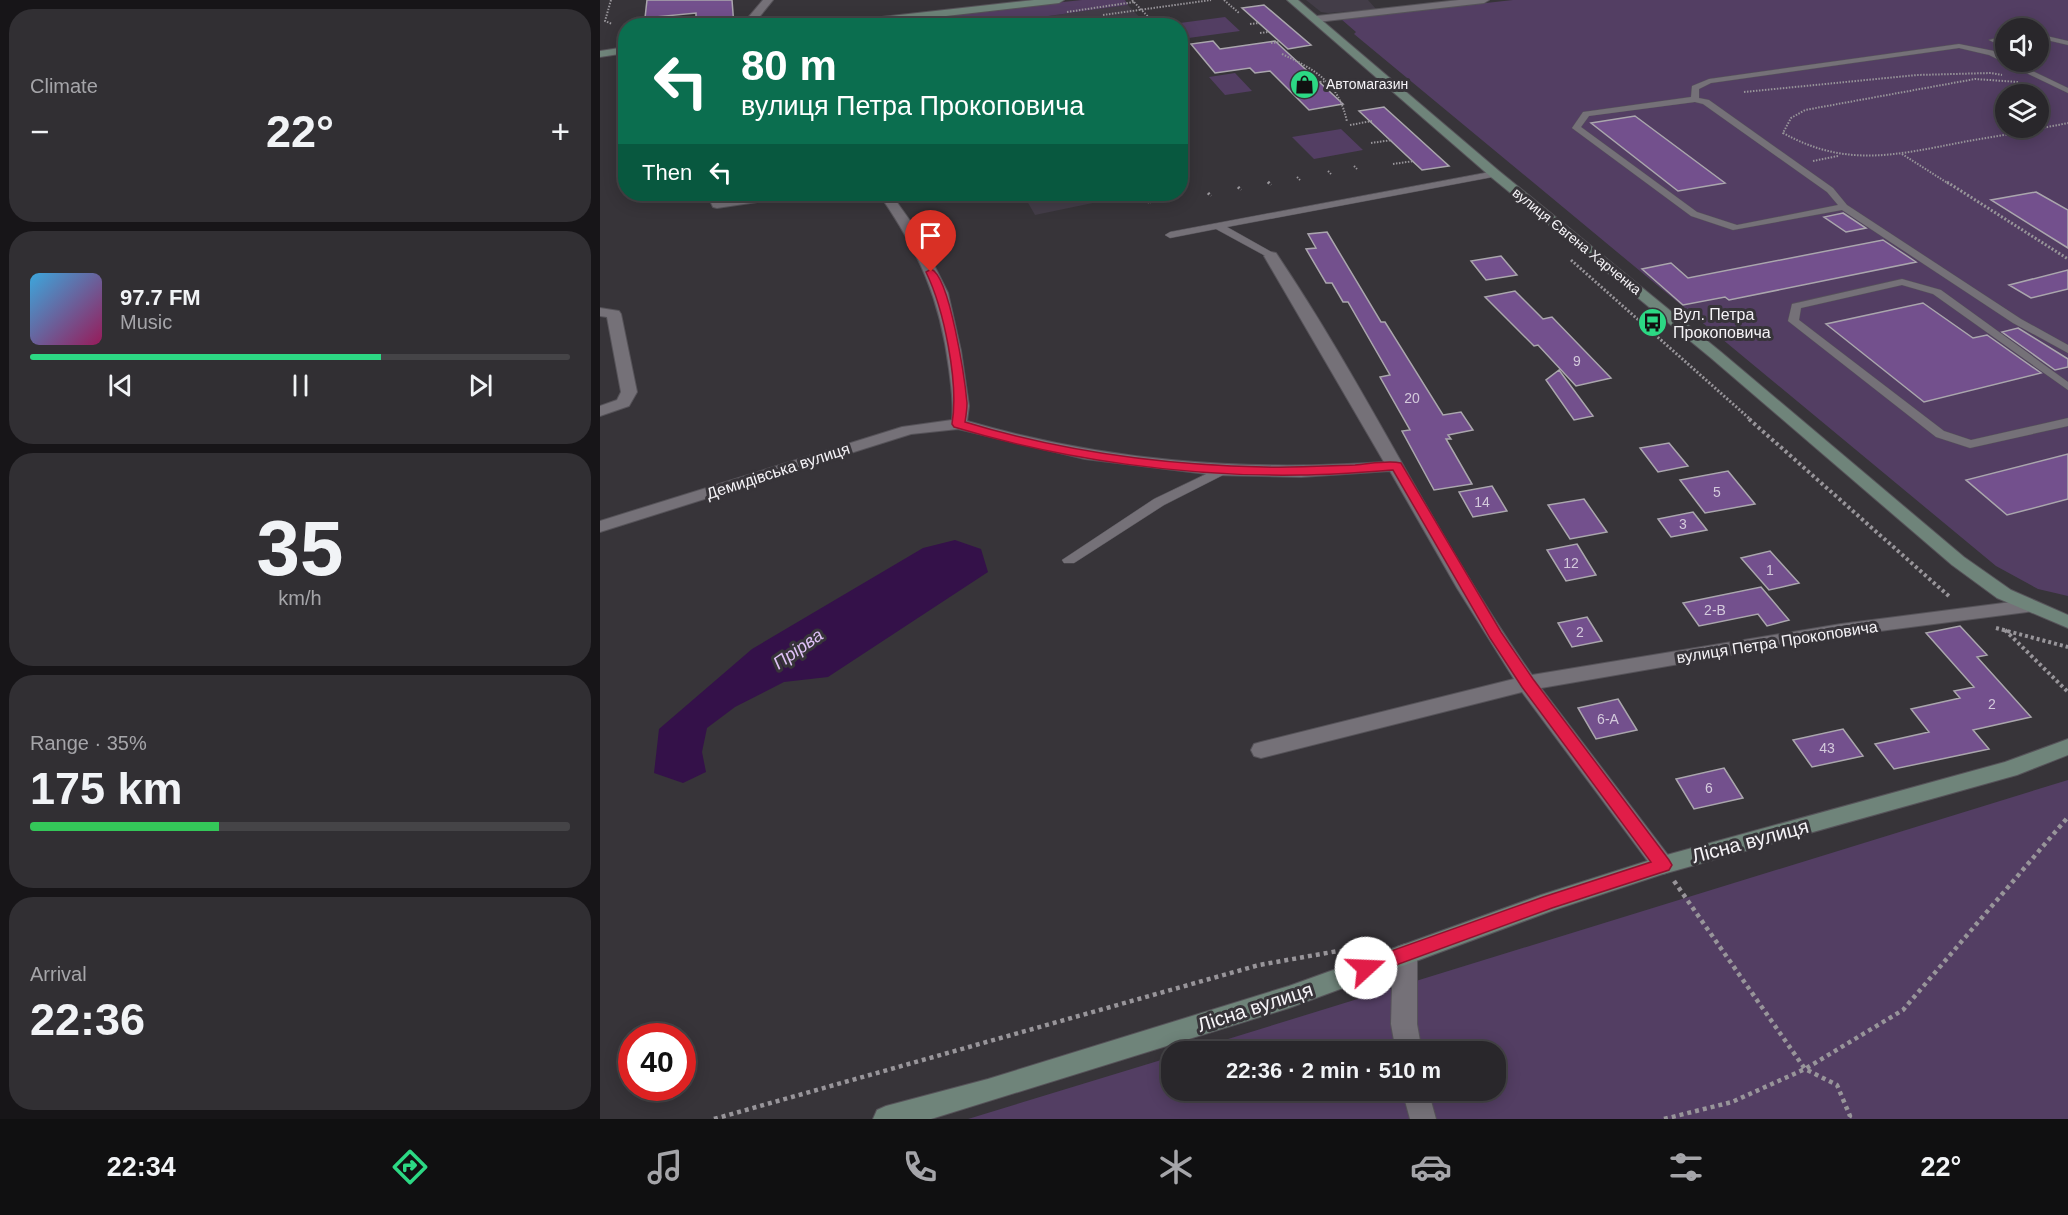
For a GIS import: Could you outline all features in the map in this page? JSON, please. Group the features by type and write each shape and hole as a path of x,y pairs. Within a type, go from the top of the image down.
{"main road":[{"path":"899,18 1059,0"},
{"name":"вулиця Євгена Харченка","path":"1293,0 1495,174 1716,355 1958,561 2004,594 2068,622"},
{"path":"600,54 618,51"},
{"name":"Лісна вулиця","path":"886,1119 988,1091 1289,997 1549,902 1663,865 2010,769 2068,747"}],"street":[{"path":"753,18 768,0"},
{"path":"1317,19 1484,0"},
{"path":"716,201 717,204 737,201"},
{"path":"890,201 910,229 941,293 954,351 961,406 958,424"},
{"path":"1271,256 1323,338 1495,635 1663,865"},
{"path":"600,312 614,314 629,392 623,403 600,411"},
{"name":"Демидівська вулиця","path":"600,527 908,430 937,424 958,424 999,436 1063,449 1146,462 1223,470 1302,472 1397,466"},
{"name":"вулиця Петра Прокоповича","path":"1261,750 1528,683 1841,630 2027,606"},
{"path":"1405,954 1404,1024 1407,1041"},
{"path":"1418,1101 1424,1119"}],"lane":[{"path":"2049,39 2068,43"},
{"path":"1695,99 1695,88 1709,81 1959,46 1995,55"},
{"path":"2029,72 2068,91"},
{"path":"1844,207 1736,228 1694,214 1576,128 1586,114 1695,99 1712,106 1830,190 1844,207 2017,321 2068,350"},
{"path":"1170,235 1495,174"},
{"path":"1218,226 1232,236 1253,244 1271,256"},
{"path":"2068,387 1937,292 1902,282 1796,306 1793,321 1940,434 1970,444 2068,422"},
{"path":"1069,560 1159,502 1223,470"}],"path":[{"path":"610,0 605,21 612,24"},
{"path":"1104,15 1211,0"},
{"path":"1224,0 1240,13 1248,13"},
{"path":"1058,13 1133,1 1149,18"},
{"path":"1020,18 1026,17"},
{"path":"1250,24 1258,23"},
{"path":"1260,33 1269,32"},
{"path":"1271,43 1280,42"},
{"path":"1282,54 1329,80 1345,108 1348,123 1372,121"},
{"path":"1712,106 1721,96 1737,92 1771,91 1917,75 1991,73 2020,78"},
{"path":"2026,83 1976,79 1805,110 1793,114 1783,133 1816,150 1841,156 1867,158 1902,154 2067,124"},
{"path":"1320,82 1329,80"},
{"path":"1371,143 1392,140"},
{"path":"1902,154 2068,259"},
{"path":"1795,165 1841,156"},
{"path":"1393,164 1414,161"},
{"path":"1208,193 1211,196"},
{"path":"1146,201 1150,203"},
{"path":"1567,256 1968,614 1981,624 2068,647"},
{"path":"2004,630 2068,692"},
{"path":"1664,1119 1732,1102 1805,1069 1903,1010 2068,817"},
{"path":"1663,865 1805,1069 1837,1085 1850,1116 1848,1119"},
{"path":"714,1119 1259,965 1338,951 1360,952"}],"shaded area":[{"path":"1082,0 1125,0 1128,5 1034,18 931,18 930,16"},
{"path":"1306,0 1368,0 1376,9 1328,13 1321,12"},
{"path":"1513,0 2068,0 2068,596 2038,589 1996,566 1354,34 1356,32 1341,19"},
{"path":"1128,5 1140,18 1035,18"},
{"path":"1225,17 1240,31 1188,38 1188,22"},
{"path":"1235,73 1252,91 1225,95 1209,77"},
{"path":"1341,129 1363,150 1314,159 1292,137"},
{"path":"1027,201 1102,201 1035,215"},
{"path":"2068,780 2068,1119 968,1119 1161,1060 1161,1101 1506,1101 1506,1041 1221,1041"}],"water":[{"name":"Прірва","path":"955,540 981,549 988,572 828,677 784,682 735,707 707,728 702,752 706,772 683,783 654,773 659,729 752,649 923,548"}],"building":[{"path":"647,0 732,0 733,18 696,18 696,13 645,18"},
{"path":"1264,5 1311,45 1288,49 1242,8"},
{"path":"1213,41 1220,49 1275,41 1343,104 1309,110 1270,71 1255,73 1250,68 1215,73 1191,44"},
{"path":"1384,107 1449,166 1422,170 1359,111"},
{"path":"1635,116 1725,183 1678,191 1591,123"},
{"path":"2036,192 2068,210 2068,248 1991,200"},
{"path":"1843,213 1866,228 1846,232 1824,217"},
{"path":"1327,232 1381,322 1385,322 1443,415 1461,412 1473,430 1448,435 1451,439 1446,439 1472,484 1434,490 1402,431 1410,430 1380,377 1390,375 1348,302 1343,302 1332,283 1326,283 1306,249 1316,248 1308,234"},
{"path":"1883,240 1916,262 1729,300 1725,297 1683,305 1642,269 1671,263 1688,278"},
{"path":"1501,256 1517,275 1486,280 1471,261"},
{"path":"2068,270 2068,289 2031,298 2009,285"},
{"path":"1515,291 1543,319 1552,317 1611,378 1576,386 1538,345 1534,346 1485,297"},
{"path":"1923,303 1973,338 1987,335 2041,373 1924,402 1826,324"},
{"path":"2018,328 2068,359 2068,367 2055,370 2002,332"},
{"path":"1559,370 1593,416 1574,420 1546,380"},
{"path":"1669,443 1688,466 1658,472 1640,448"},
{"path":"2068,454 2068,499 2007,515 1966,480"},
{"path":"1728,471 1755,504 1705,513 1680,480"},
{"path":"1492,486 1507,511 1473,517 1459,492"},
{"path":"1584,499 1607,532 1570,539 1548,505"},
{"path":"1693,512 1707,530 1671,537 1658,519"},
{"path":"1577,544 1596,575 1566,581 1547,550"},
{"path":"1770,551 1799,583 1769,590 1741,558"},
{"path":"1761,587 1789,620 1767,626 1758,614 1699,626 1683,603"},
{"path":"1587,617 1602,641 1572,647 1558,623"},
{"path":"1960,626 1987,655 1977,657 2031,717 1973,730 1989,749 1894,769 1875,744 1929,732 1911,709 1960,698 1954,691 1974,687 1926,633"},
{"path":"1618,699 1637,730 1596,739 1578,708"},
{"path":"1843,729 1863,756 1812,767 1793,740"},
{"path":"1724,768 1743,798 1694,809 1676,779"}],"place":[{"name":"Автомагазин","path":"1305,84"},
{"name":"Вул. Петра Прокоповича","path":"1652,323"}],"route":[{"path":"931,272 941,293 954,351 961,406 958,424 999,436 1063,449 1146,462 1223,470 1302,472 1397,466 1495,635 1663,865 1549,902 1366,968"}]}
